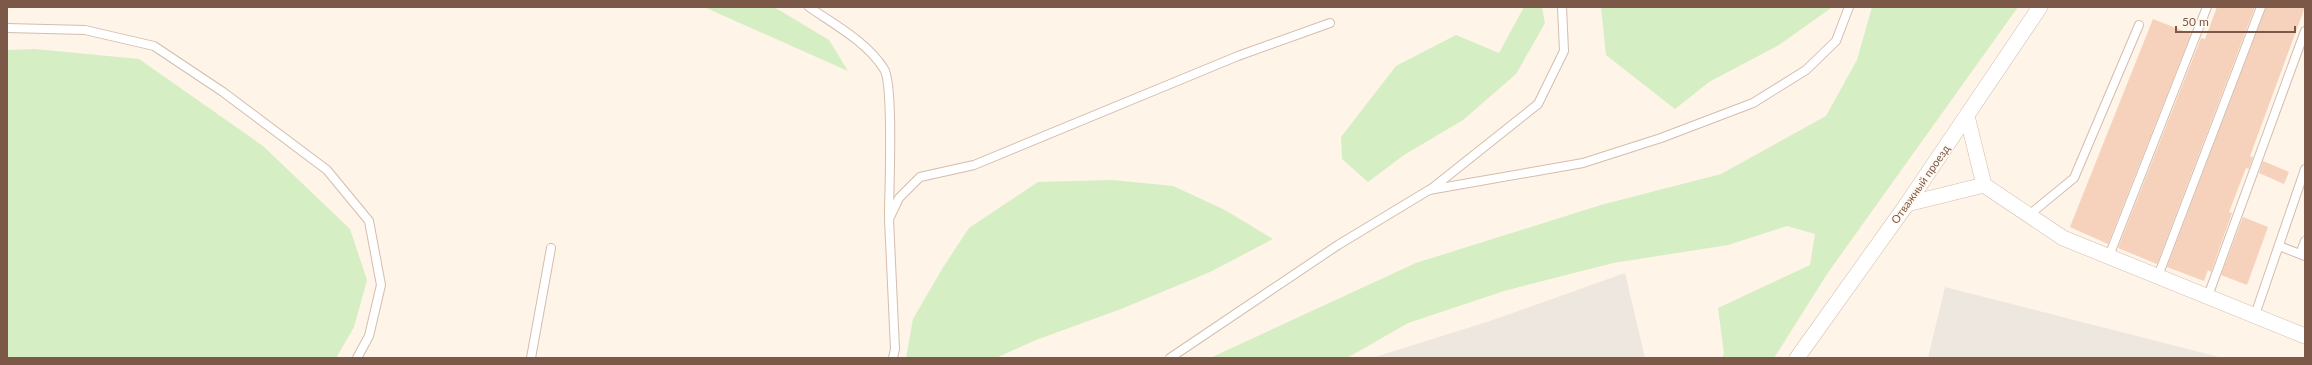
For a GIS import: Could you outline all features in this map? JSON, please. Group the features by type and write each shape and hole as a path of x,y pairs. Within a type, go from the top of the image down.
{"street":[{"name":"Отважный проезд","path":"1797,358 1907,204 2040,7"},
{"path":"1967,116 1984,185 2063,238 2305,336"},
{"path":"1907,204 1984,185"}],"lane":[{"path":"809,7 862,43 885,70 890,109 889,219 895,349 893,358"},
{"path":"1170,358 1338,246 1429,190 1538,104 1564,51 1562,7"},
{"path":"1429,190 1582,163 1661,138 1753,103 1806,70 1836,40 1849,7"},
{"path":"2109,256 2207,7"},
{"path":"2158,276 2260,7"},
{"path":"889,219 899,198 920,177 974,165 1238,56 1330,23"},
{"path":"2029,215 2074,178 2139,25"},
{"path":"7,28 85,30 154,46 223,92 328,170 369,221 381,284 369,336 357,358"},
{"path":"2208,296 2305,31"},
{"path":"2255,315 2305,169"},
{"path":"2278,246 2302,255 2305,241"},
{"path":"531,358 551,248"}],"shaded area":[{"path":"1625,273 1645,358 1372,358 1490,321"},
{"path":"1945,287 2223,358 1928,358"}],"green space":[{"path":"704,7 774,7 829,40 848,71"},
{"path":"1524,7 1542,7 1545,23 1516,74 1463,120 1404,155 1368,182 1342,159 1341,137 1396,66 1456,35 1499,53"},
{"path":"1601,7 1831,8 1779,45 1709,82 1675,109 1606,55"},
{"path":"1872,7 2018,7 1827,274 1774,358 1722,358 1724,353 1718,308 1810,265 1815,234 1787,226 1728,245 1613,263 1504,291 1408,323 1347,358 1210,358 1416,263 1601,205 1721,174 1826,116 1857,60"},
{"path":"35,49 139,59 263,146 350,229 367,280 354,327 336,358 7,358 7,50"},
{"path":"1112,180 1173,186 1225,210 1273,239 1210,272 1121,309 1036,340 996,358 906,358 913,319 942,269 969,228 1038,182"}],"building":[{"path":"2217,7 2255,7 2157,264 2118,248 2201,38 2205,39"},
{"path":"2266,7 2305,7 2250,156 2253,157 2249,169 2246,168 2229,212 2232,213 2211,272 2208,270 2204,281 2167,267"},
{"path":"2153,19 2191,34 2108,244 2070,227"},
{"path":"2263,161 2289,172 2284,184 2259,173"},
{"path":"2243,217 2268,227 2247,285 2221,275"}]}
